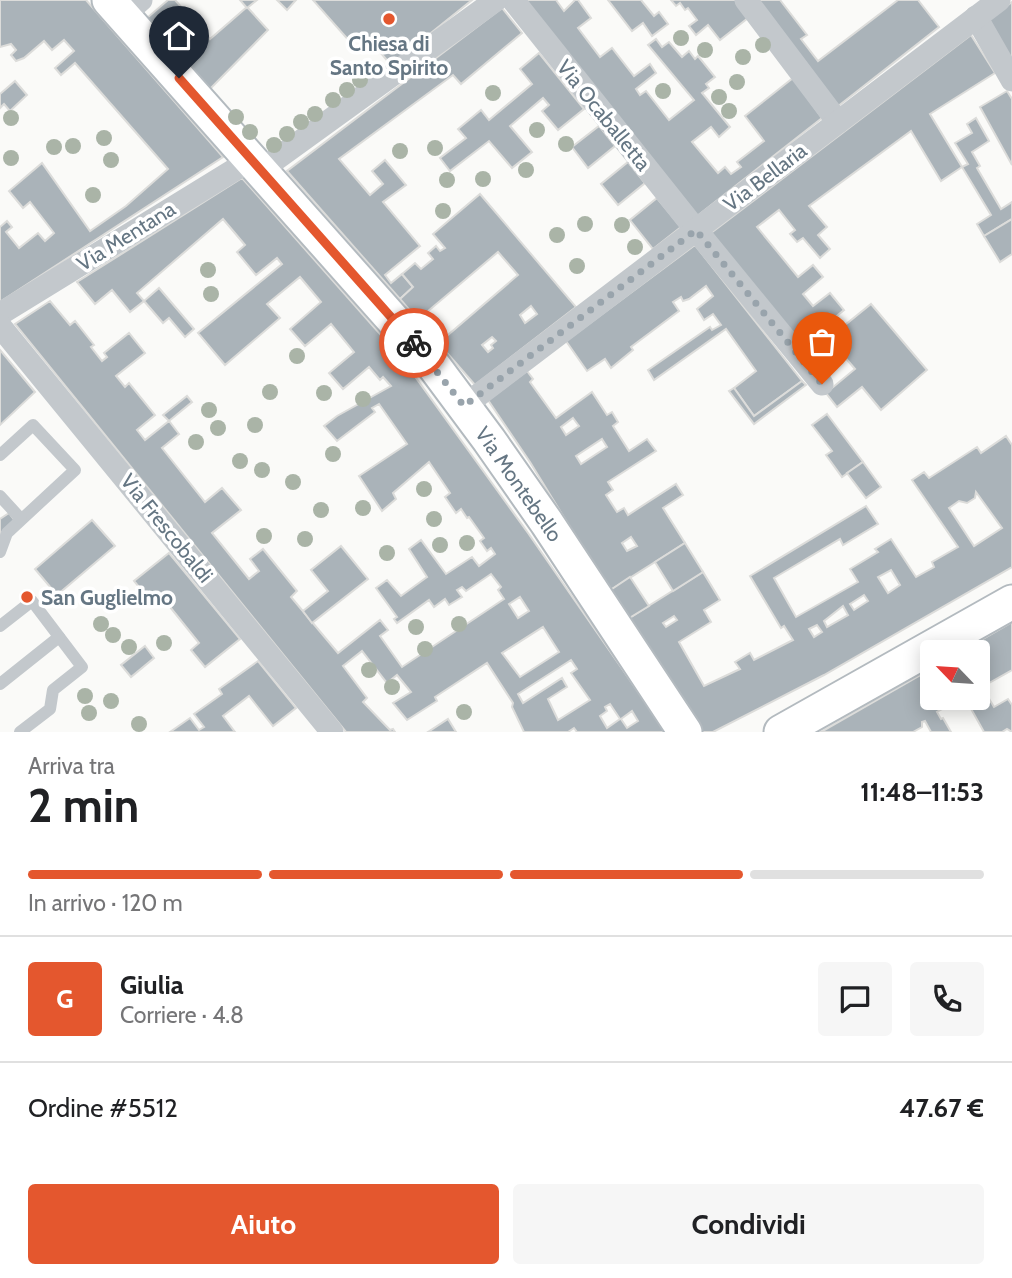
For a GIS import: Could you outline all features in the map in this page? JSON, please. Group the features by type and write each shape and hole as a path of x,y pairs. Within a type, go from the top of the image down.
{"street":[{"name":"Via Mentana","path":"0,314 256,165 496,0"},
{"name":"Via Ocaballetta","path":"513,0 822,384"},
{"path":"746,0 838,122"},
{"name":"Via Bellaria","path":"464,406 999,0"},
{"name":"Via Montebello","path":"125,5 256,165 405,333 464,406 547,523 685,732"},
{"path":"976,17 1012,80"},
{"name":"Via Frescobaldi","path":"0,326 332,732"},
{"path":"781,732 1012,601"}],"lane":[{"path":"0,455 33,425 75,470 7,533 0,552"},
{"path":"0,496 21,519"},
{"path":"0,626 32,601 82,667 52,690 50,709 20,732"},
{"path":"0,684 59,637"}],"building":[{"path":"0,0 86,0 223,157 0,302 0,227 7,221 12,227 6,232 19,248 38,233 45,241 54,233 30,202 23,208 9,191 42,163 90,231 126,206 168,169 75,63 61,75 55,68 74,51 64,40 52,50 44,41 24,58 16,61 11,55 16,50 11,44 0,47"},
{"path":"168,0 175,0 210,39 247,7 268,30 209,90 147,18"},
{"path":"240,0 257,0 247,8"},
{"path":"277,0 296,0 287,10"},
{"name":"Chiesa di Santo Spirito","path":"313,0 472,0 391,65 364,33 352,44"},
{"path":"520,0 556,0 564,11 578,0 591,18 578,28 600,57 612,48 634,76 650,64 656,73 636,89 640,95 646,91 669,120 694,100 648,45 656,39 662,47 669,42 682,57 689,51 695,59 698,56 715,77 706,84 709,88 702,93 730,127 719,137 711,127 692,142 718,173 725,167 731,174 741,167 737,162 764,141 745,116 793,78 822,118 696,217"},
{"path":"608,0 641,0 654,16 659,12 668,24 652,36 643,23 632,31"},
{"path":"671,0 735,0 748,18 720,40 708,25 696,35 689,26 697,20 688,8 685,10 680,3 676,6"},
{"path":"758,0 780,0 807,35 801,39 818,61 898,0 918,0 939,27 837,107"},
{"path":"1012,2 1012,64 986,21"},
{"path":"502,8 522,33 461,84 453,75 339,159 370,195 383,184 372,171 385,160 406,185 383,202 420,246 385,275 391,283 402,274 413,287 400,299 287,171"},
{"path":"971,35 995,73 930,114 962,167 941,181 911,131 809,206 827,227 818,235 830,249 820,258 803,238 797,242 790,234 795,230 779,210 757,227 798,277 813,265 823,277 803,294 813,306 830,293 844,310 827,324 835,333 871,304 927,370 881,410 862,387 837,407 826,393 855,369 830,340 809,358 711,233"},
{"path":"539,53 584,109 558,130 542,111 549,105 543,98 510,126 532,152 512,168 489,141 450,171 440,158 466,138 458,129 481,110 489,120 532,84 520,69"},
{"path":"15,81 27,95 10,111 4,104 0,108 0,94"},
{"path":"1007,91 1012,99 1012,165 980,107"},
{"path":"976,118 989,141 972,152 980,166 977,168 1001,209 1012,202 1012,219 984,236 977,224 991,215 962,167 968,164 955,143 972,133 967,124"},
{"path":"599,126 615,146 588,168 572,147"},
{"path":"628,162 645,183 618,205 601,184"},
{"path":"242,178 403,360 528,533 666,732 577,732 574,728 568,732 524,732 512,707 513,703 487,663 435,697 437,701 407,720 393,703 411,692 397,675 387,683 362,651 343,666 367,698 363,702 395,732 346,732 15,324 50,301 70,325 75,321 94,345 91,347 102,361 107,357 104,353 129,333 145,353 116,376 125,387 129,383 155,415 137,430 145,440 169,421 179,434 162,448 205,502 222,488 241,510 212,533 249,579 259,571 250,559 263,549 297,591 291,597 338,653 380,620 388,630 380,636 402,667 504,599 498,590 501,587 491,574 466,591 462,587 457,590 462,597 449,605 445,599 434,607 429,600 397,623 394,619 397,617 376,588 387,580 401,596 427,577 409,549 421,540 446,574 472,557 479,566 495,554 491,548 487,551 480,541 484,538 469,517 467,518 461,509 456,513 445,497 450,493 429,462 393,493 396,499 382,511 359,476 407,444 379,404 372,408 375,412 337,441 324,426 391,386 383,377 380,380 369,367 343,389 329,373 354,352 331,324 305,346 290,329 321,302 300,277 267,304 280,318 225,365 198,333 282,264 277,258 256,275 237,252 245,245 223,219 137,293 144,301 130,312 112,290 95,304 77,282","holes":["520,597 529,611 518,618 509,604","543,627 559,652 520,677 502,653","571,660 577,669 571,673 590,700 558,720 548,699 567,687 562,678 523,703 518,694","610,704 620,719 607,728 600,716 607,711 605,707","632,711 638,721 627,728 621,719"]},
{"path":"480,194 576,307 475,385 400,299 413,287 402,274 415,263 421,269 433,259 428,253 436,246 440,251 445,248 433,234","holes":["498,252 518,275 442,340 421,317","531,306 537,314 525,323 520,315","492,337 496,341 488,352 482,345"]},
{"path":"657,198 681,227 653,249 630,220"},
{"path":"1012,219 1012,254 1000,262 984,236"},
{"path":"695,245 802,381 754,416 734,388 756,371 726,329 654,380 648,370 710,327 712,330 721,325 713,314 704,320 697,309 713,296 706,286 689,299 683,301 681,297 673,302 679,311 631,347 633,350 611,368 605,359 587,371 566,341"},
{"path":"159,288 194,329 185,337 169,318 163,323 144,301"},
{"path":"0,350 35,392 0,425"},
{"path":"527,371 533,379 530,382 556,418 592,392 607,415 612,412 618,422 613,426 629,451 647,439 656,451 608,482 613,490 606,495 617,512 624,508 628,515 676,484 683,495 663,508 685,543 609,591 530,462 488,400","holes":["573,418 579,426 566,435 561,427","602,439 607,447 581,464 576,456","631,537 637,546 627,551 622,543"]},
{"path":"802,381 806,385 754,424 729,391 734,388 754,416"},
{"path":"187,396 192,402 169,421 163,415"},
{"path":"827,414 863,462 842,477 826,455 832,451 812,425"},
{"path":"1006,436 1012,445 1012,567 824,675 713,732 695,732 626,620 703,572 720,600 704,610 711,622 679,642 704,686 740,669 735,662 750,653 754,660 793,640 784,626 781,628 750,576 866,506 878,524 843,545 840,539 774,578 796,617 858,582 850,569 878,552 875,549 891,539 916,577 934,567 932,562 958,547 912,480 924,472 929,478 977,447 981,453","holes":["976,492 1002,528 974,546 949,508 959,501 967,503 975,498","891,570 900,585 888,593 878,577","864,595 868,601 854,610 850,604","843,606 848,615 827,627 824,621","674,616 677,620 666,627 663,623","817,625 822,632 814,637 809,629"]},
{"path":"863,462 881,487 866,498 847,473"},
{"path":"9,513 15,521 0,534 0,519"},
{"path":"92,520 115,546 57,595 35,569"},
{"path":"685,543 703,572 673,591 655,562"},
{"path":"341,546 368,579 312,623 303,611 328,591 311,570"},
{"path":"169,553 240,639 205,667 191,650 199,643 158,592 149,599 134,581"},
{"path":"630,577 649,606 626,620 609,591"},
{"path":"1012,622 1012,670 990,682 990,640 981,640"},
{"path":"145,646 154,658 131,677 121,665"},
{"path":"258,661 296,708 273,726 249,696 223,716 235,732 170,732 190,718 199,730 204,727 194,714 222,694 219,689"},
{"path":"920,675 920,710 941,710 937,712 951,732 931,732 925,721 922,722 922,727 913,732 821,732"},
{"path":"1008,699 1012,705 1012,732 1007,729 1002,732 984,732 972,710 990,710 990,700 994,707"},
{"path":"448,719 456,732 428,732"}],"way so far":[{"path":"414,343 464,406 696,230 822,384"}],"place":[{"name":"Chiesa di Santo Spirito","path":"389,19"},
{"name":"San Guglielmo","path":"27,597"}],"route":[{"path":"179,78 414,343"}]}
